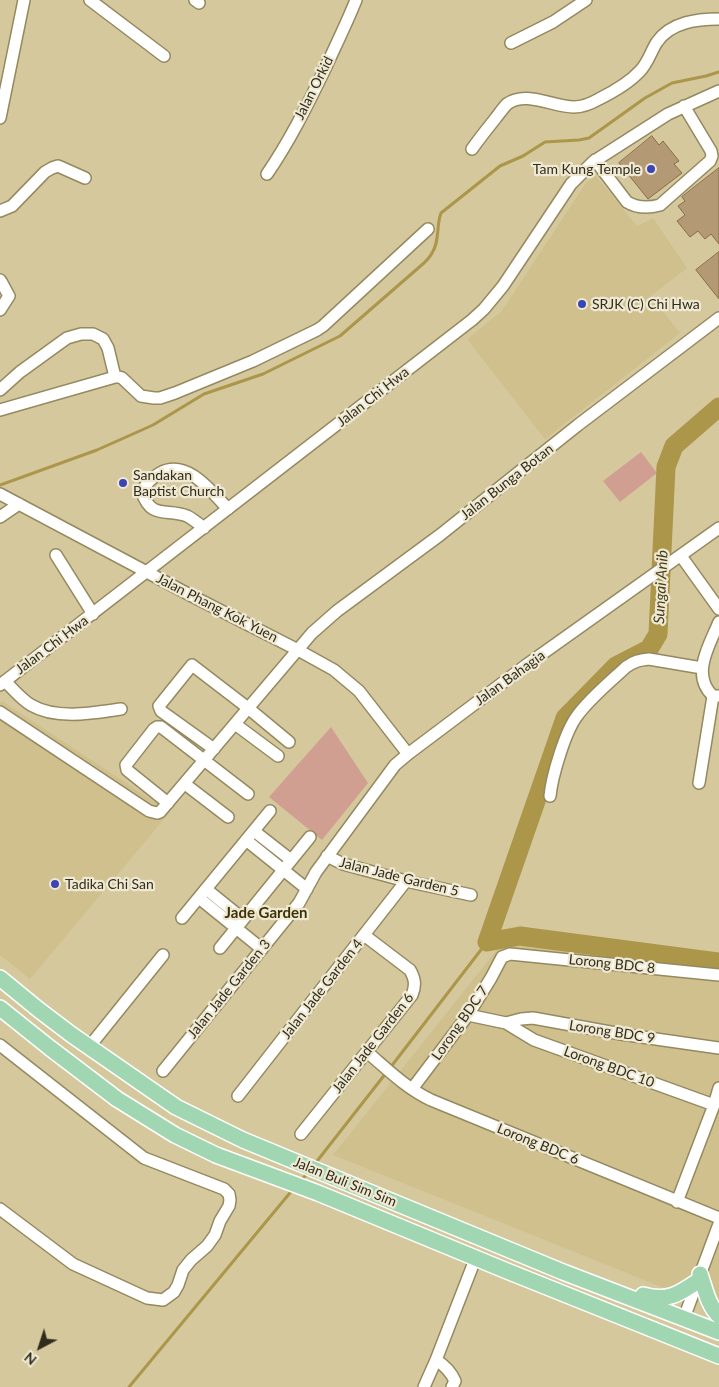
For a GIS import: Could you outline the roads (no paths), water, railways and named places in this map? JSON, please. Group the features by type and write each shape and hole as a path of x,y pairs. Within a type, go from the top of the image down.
{"main road":[{"name":"Jalan Buli Sim Sim","path":"0,978 39,1010 176,1107 243,1140 589,1282 719,1332"},
{"path":"0,987 30,1016 27,1030"},
{"name":"Jalan Buli Sim Sim","path":"0,1008 117,1099 175,1135 216,1155 286,1180 719,1356"},
{"path":"589,1282 654,1298 668,1298 682,1292 699,1278 714,1311 719,1316"},
{"path":"649,1328 670,1324 684,1318 686,1330 702,1350"}],"street":[{"path":"0,118 24,0"},
{"path":"90,0 164,56"},
{"name":"Jalan Orkid","path":"267,174 282,153 307,106 348,21 356,0"},
{"path":"511,43 553,22 586,0"},
{"path":"472,149 506,105 514,100 530,99 575,107 585,106 631,80 646,63 657,42 674,27 691,21 719,20"},
{"name":"Jalan Chi Hwa","path":"2,683 456,333 484,309 503,286 571,184 595,160 668,114 719,91"},
{"path":"595,160 627,202 633,206 652,207 660,205 710,161 712,156 711,151 684,106"},
{"path":"0,210 12,206 45,172 52,168 58,166 85,178"},
{"path":"0,410 115,377 122,378 141,396 160,398 253,361 323,326 428,229"},
{"path":"0,280 9,296 0,310"},
{"name":"Jalan Bunga Botan","path":"166,806 312,633 440,535 578,425 719,318"},
{"path":"0,390 20,372 67,338 81,334 93,334 103,339 108,348 115,377"},
{"path":"204,528 189,517 175,513 159,512 145,503 142,492 146,483 165,470 174,468 183,470 209,488 228,509"},
{"name":"Jalan Phang Kok Yuen","path":"3,496 334,670 353,685 408,754"},
{"path":"0,517 19,504"},
{"name":"Jalan Bahagia","path":"328,856 396,765 408,754 525,666 719,528"},
{"path":"56,555 93,614"},
{"path":"676,559 719,609"},
{"path":"699,783 716,696 705,686 702,678 702,668 704,656 719,622"},
{"path":"550,796 556,767 572,723 583,709 626,667 632,662 650,659 702,668"},
{"path":"214,749 161,711 159,706 192,665 289,742"},
{"path":"2,683 31,705 51,712 93,713 121,709"},
{"path":"0,712 149,811 157,813 166,806 127,770 126,765 157,727 160,727 248,794"},
{"path":"235,724 278,756"},
{"path":"185,784 228,817"},
{"path":"182,918 270,811"},
{"path":"250,835 287,865 307,889"},
{"path":"220,948 310,837"},
{"name":"Jalan Jade Garden 5","path":"328,856 343,864 406,881 471,895"},
{"name":"Jalan Jade Garden 3","path":"163,1071 299,903 316,872 328,856"},
{"name":"Jalan Jade Garden 4","path":"238,1096 406,881"},
{"path":"202,894 240,924 262,949"},
{"name":"Jalan Jade Garden 6","path":"301,1134 412,995 416,986 410,970 364,935"},
{"path":"89,1046 163,955"},
{"name":"Lorong BDC 8","path":"506,955 719,975"},
{"name":"Lorong BDC 7","path":"412,1089 468,1015 502,957 506,955"},
{"path":"468,1015 506,1024"},
{"name":"Lorong BDC 9","path":"506,1024 521,1019 533,1018 621,1034 719,1048"},
{"name":"Lorong BDC 10","path":"506,1024 534,1040 714,1105"},
{"path":"0,1045 144,1158 224,1189 229,1194 230,1200 215,1235 207,1246 183,1270 174,1292 163,1300 146,1298 72,1264 0,1209"},
{"name":"Lorong BDC 6","path":"367,1052 420,1095 719,1218"},
{"path":"677,1202 719,1088"},
{"path":"684,1318 719,1224"},
{"path":"424,1387 476,1257"},
{"path":"436,1360 453,1376 455,1381 452,1387"}],"waterway":[{"path":"0,485 97,450 153,425 204,394 263,374 340,336 426,261 436,244 441,213 500,166 523,156 545,142 589,138 645,98 672,83 719,72"},
{"name":"Sungai Anib","path":"487,942 565,718 616,666 649,649 658,634 666,467 674,446 719,407"},
{"path":"487,942 520,936 719,962"},
{"path":"390,1068 487,942"},
{"path":"314,1165 386,1073"},
{"path":"300,1182 309,1171"},
{"path":"129,1387 294,1188"}],"place":[{"name":"Tam Kung Temple","path":"651,169"},
{"name":"SRJK (C) Chi Hwa","path":"582,304"},
{"name":"Sandakan Baptist Church","path":"123,483"},
{"name":"Tadika Chi San","path":"55,884"}],"district":[{"name":"Jade Garden","path":"266,913"}]}
